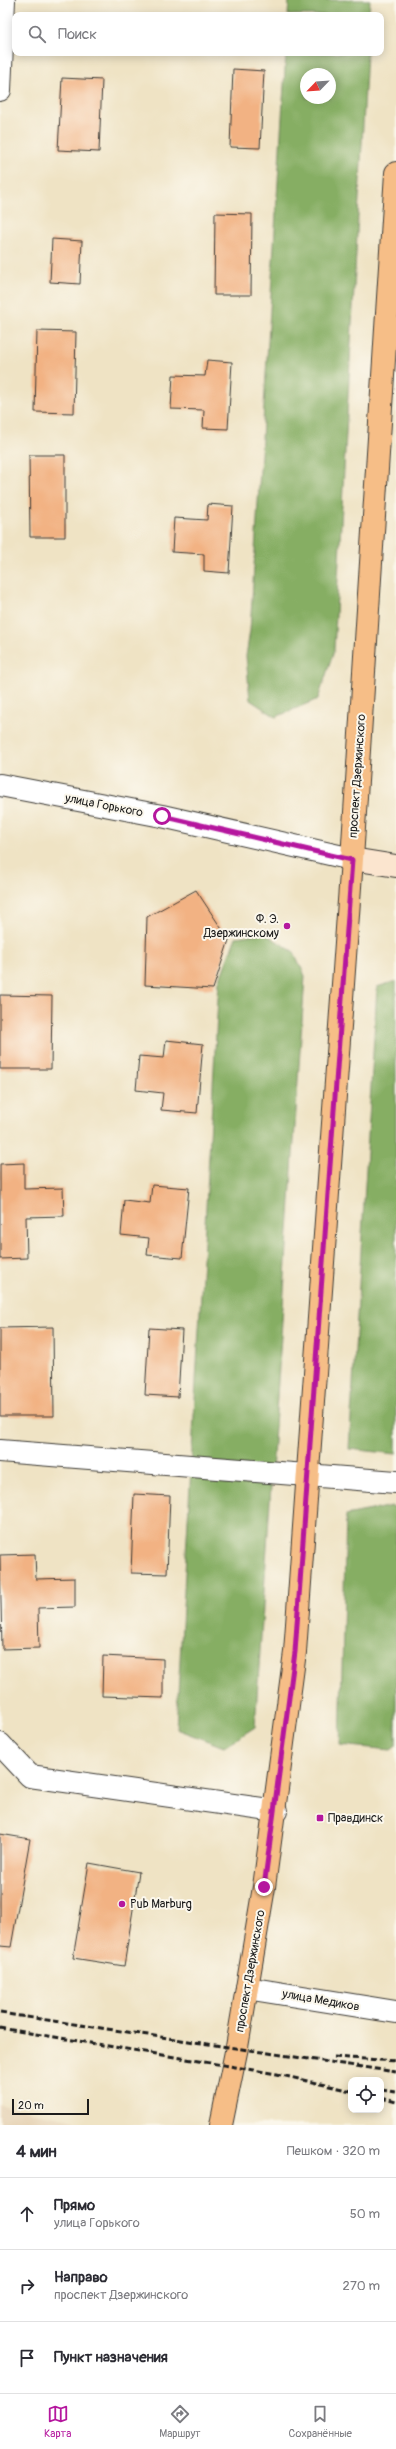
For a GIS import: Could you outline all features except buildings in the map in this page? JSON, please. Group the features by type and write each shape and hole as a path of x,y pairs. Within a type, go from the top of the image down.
{"main road":[{"name":"проспект Дзержинского","path":"221,2125 237,2046 276,1811 293,1672 352,860 396,173"}],"street":[{"path":"0,90 4,0"},
{"name":"улица Горького","path":"0,785 162,816 352,860 396,866"},
{"path":"0,1451 396,1482"},
{"path":"0,1744 30,1776 276,1811"},
{"name":"улица Медиков","path":"247,1988 396,2012"}],"shaded area":[{"path":"0,2105 75,2120 74,2125 0,2125"}],"green space":[{"path":"289,0 370,0 369,12 288,12"},
{"path":"286,56 367,56 334,651 318,699 276,717 250,700 246,656 250,631"},
{"path":"264,933 294,952 305,976 255,1727 224,1747 176,1729 219,981 236,937"},
{"path":"396,981 396,1454 349,1449 377,987"},
{"path":"392,1506 396,1508 396,1746 391,1750 340,1745 346,1515"}],"railway":[{"path":"0,2013 396,2072"},
{"path":"0,2028 277,2074 348,2090"},
{"path":"334,2057 396,2061"},
{"path":"384,2090 396,2092"},
{"path":"384,2099 396,2102"}],"place":[{"name":"Ф. Э. Дзержинскому","path":"287,926"},
{"name":"Правдинск","path":"320,1818"},
{"name":"Pub Marburg","path":"122,1904"}],"route":[{"path":"162,816 352,860 295,1652 276,1811 264,1887"}]}
